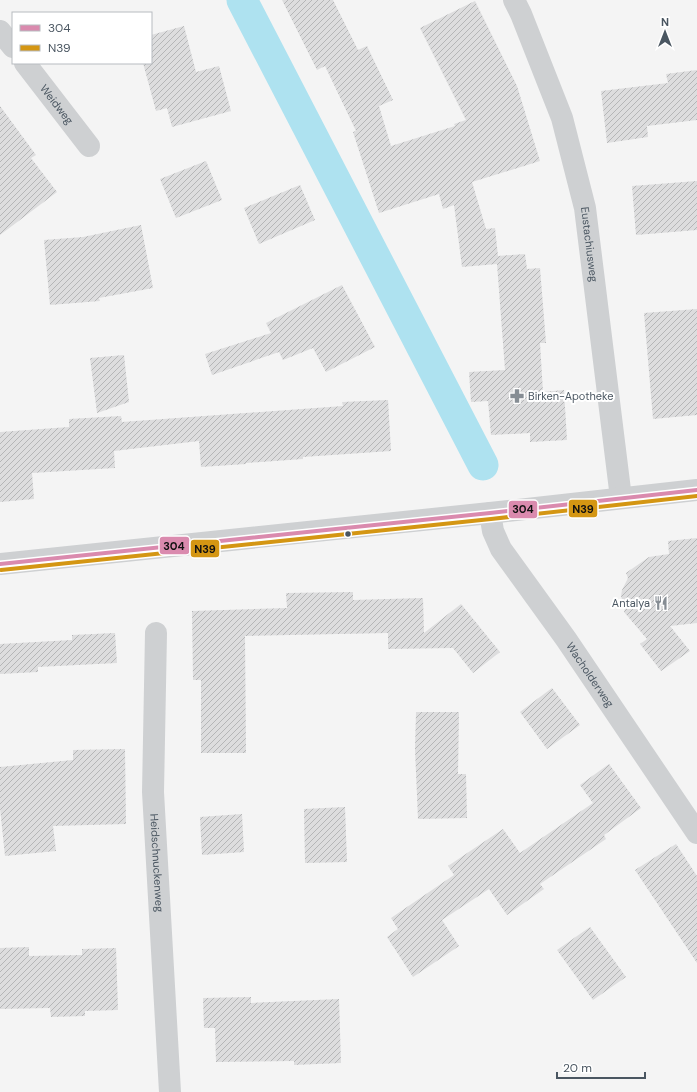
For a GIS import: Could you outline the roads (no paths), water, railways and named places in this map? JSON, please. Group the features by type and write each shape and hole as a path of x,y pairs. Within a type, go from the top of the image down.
{"street":[{"name":"Eustachiusweg","path":"514,0 521,14 562,118 585,208 621,498"},
{"path":"0,31 12,47"},
{"name":"Weidweg","path":"26,64 89,146"},
{"path":"0,564 697,490"},
{"name":"Wacholderweg","path":"490,513 493,531 501,549 566,639 697,833"},
{"name":"Heidschnuckenweg","path":"156,633 153,792 170,1092"}],"waterway":[{"path":"242,0 483,465"}],"place":[{"name":"Birken-Apotheke","path":"517,396"},
{"name":"Antalya","path":"661,603"}]}
